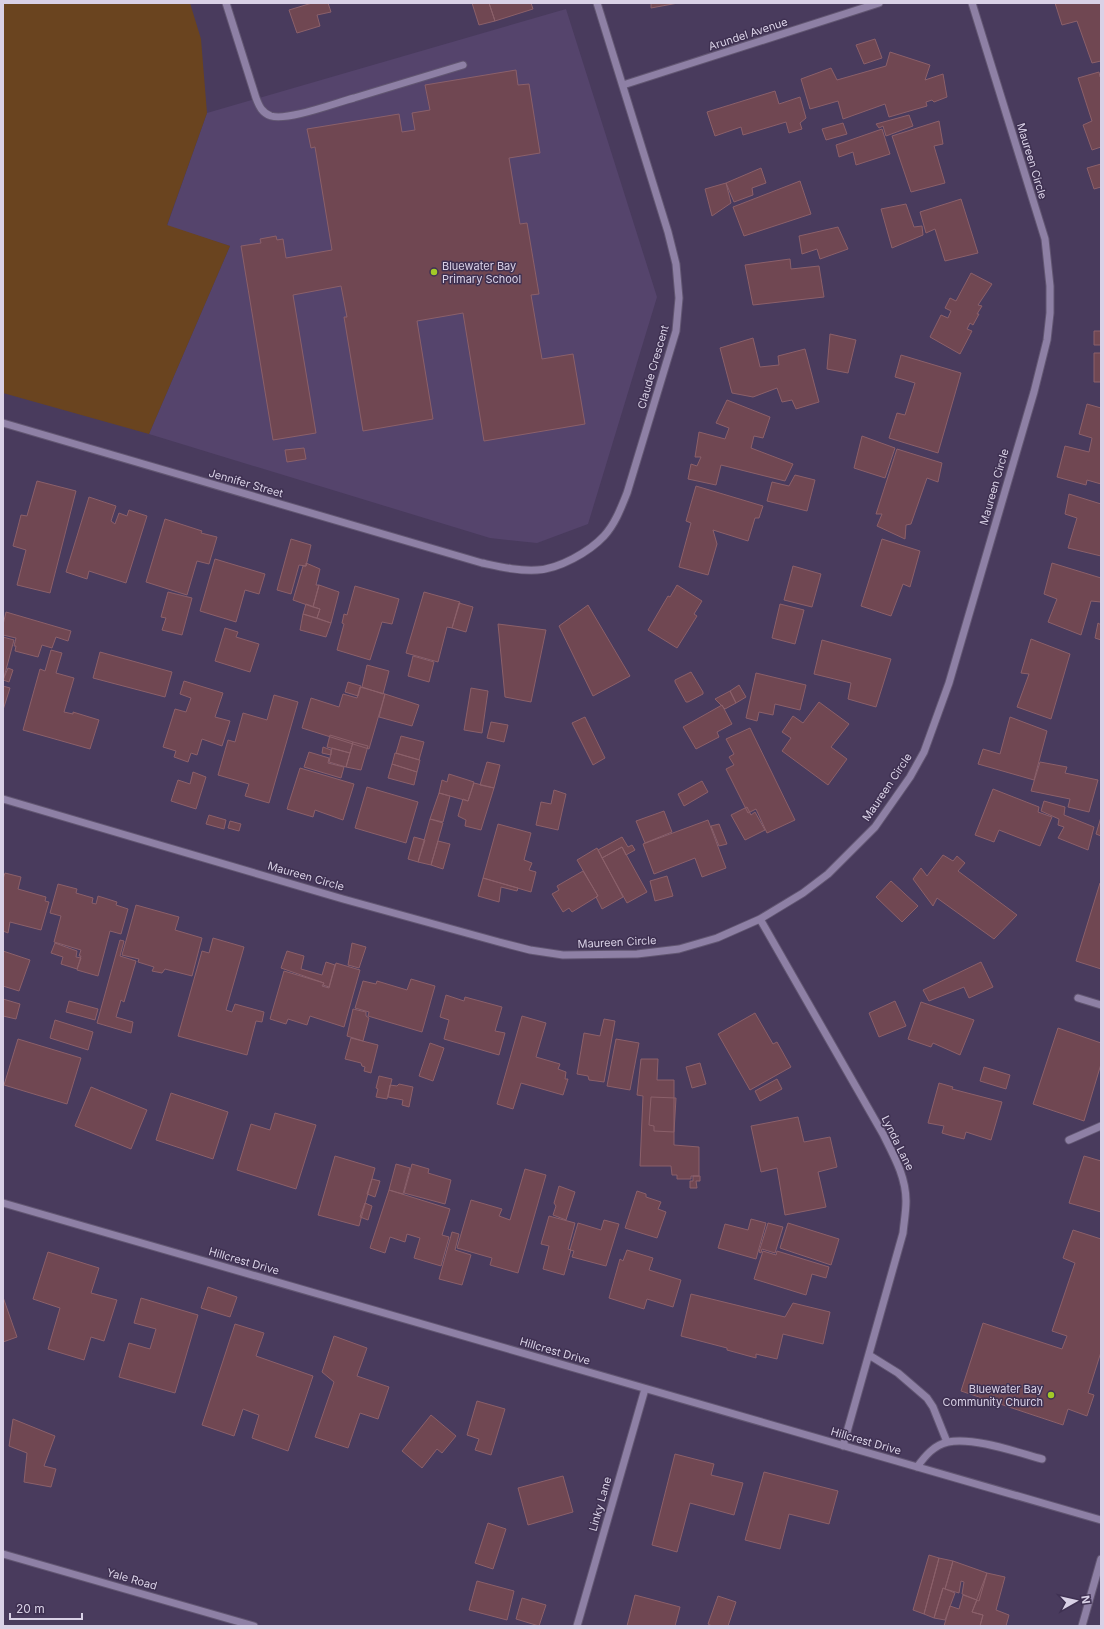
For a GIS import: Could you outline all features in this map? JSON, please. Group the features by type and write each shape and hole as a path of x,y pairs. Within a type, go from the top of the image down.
{"street":[{"path":"226,3 253,90 258,104 265,114 280,117 310,111 463,65"},
{"name":"Claude Crescent","path":"482,563 511,570 538,570 558,566 581,554 604,536 619,513 628,493 676,331 679,298 676,264 668,232 597,3"},
{"name":"Arundel Avenue","path":"623,86 879,3"},
{"name":"Maureen Circle","path":"3,799 402,915 530,950 563,956 638,954 679,949 717,938 760,919 803,893 828,874 875,827 891,805 910,777 924,752 936,723 1047,340 1050,313 1050,286 1045,239 972,3"},
{"name":"Jennifer Street","path":"3,424 482,563"},
{"name":"Lynda Lane","path":"760,919 883,1134 896,1159 903,1179 906,1202 903,1232 843,1446"},
{"path":"1078,998 1101,1004"},
{"path":"1069,1140 1101,1126"},
{"name":"Hillcrest Drive","path":"3,1203 1101,1520"},
{"path":"869,1355 898,1373 927,1398 939,1420 947,1442"},
{"name":"Linky Lane","path":"577,1626 645,1389"},
{"path":"918,1467 927,1453 947,1442 987,1444 1042,1459"},
{"name":"Yale Road","path":"3,1554 254,1626"},
{"path":"1082,1626 1101,1559"}],"shaded area":[{"path":"3,3 190,3 201,39 207,113 167,225 230,246 149,434 3,393"},
{"name":"Bluewater Bay Primary School","path":"566,9 657,297 588,524 537,543 490,538 149,434 230,246 167,226 207,113"}],"building":[{"path":"312,3 328,3 331,12 317,15 320,26 297,33 289,10"},
{"path":"472,3 489,3 495,21 479,25"},
{"path":"489,3 531,3 533,9 495,21"},
{"path":"651,3 678,3 651,8"},
{"path":"1055,3 1101,3 1101,61 1092,63 1077,21 1062,25"},
{"path":"875,39 882,58 864,64 856,45"},
{"path":"890,52 930,65 925,80 943,74 947,97 934,102 932,100 926,102 927,106 889,117 885,104 843,119 838,101 810,109 801,79 831,68 837,80 886,66"},
{"path":"516,70 518,85 529,84 540,153 509,158 520,224 527,223 539,294 531,295 542,359 573,354 585,424 484,441 463,313 417,321 433,419 363,431 344,317 347,317 341,286 293,295 316,433 273,440 241,246 261,243 260,239 276,236 277,240 283,239 286,258 332,250 315,147 311,148 307,129 399,114 402,132 415,130 412,113 430,110 425,85"},
{"path":"1099,72 1100,77 1101,76 1101,147 1092,150 1083,125 1092,121 1078,78"},
{"path":"775,91 779,104 800,97 806,118 800,123 802,129 789,133 786,122 743,135 741,127 715,136 707,112"},
{"path":"909,115 913,126 886,136 883,126 879,128 876,124"},
{"path":"939,121 943,144 934,146 945,183 911,192 892,136"},
{"path":"843,123 847,134 826,140 822,129"},
{"path":"882,129 890,154 856,165 853,152 839,157 836,145"},
{"path":"1101,164 1101,187 1094,189 1087,168"},
{"path":"761,168 766,183 752,188 753,195 734,202 726,183"},
{"path":"800,181 811,214 744,236 733,207"},
{"path":"726,183 731,203 712,216 705,189"},
{"path":"961,199 978,253 945,261 935,229 926,233 920,212"},
{"path":"906,204 914,227 922,226 923,235 892,248 881,209"},
{"path":"838,227 848,249 820,259 817,249 802,254 799,236"},
{"path":"790,259 791,269 819,266 824,297 753,305 745,265"},
{"path":"971,273 992,284 978,305 982,306 973,325 970,323 967,329 972,331 960,354 930,337 941,315 948,318 951,311 945,308 950,298 956,301"},
{"path":"1094,331 1101,331 1101,345 1094,345"},
{"path":"830,334 856,340 848,373 827,369"},
{"path":"753,338 760,367 779,365 778,356 805,349 819,402 796,409 792,400 782,402 777,388 753,397 732,393 720,348"},
{"path":"1094,353 1101,353 1101,382 1094,382"},
{"path":"901,355 961,373 938,453 889,438 897,413 905,415 915,383 895,377"},
{"path":"727,400 770,417 763,438 754,436 751,448 793,464 785,481 721,465 716,485 688,479 691,464 697,466 701,457 695,457 699,432 725,439 729,428 716,423"},
{"path":"1087,404 1101,408 1101,484 1087,480 1086,485 1057,477 1065,446 1089,452 1092,438 1079,434"},
{"path":"862,436 895,448 885,478 854,468"},
{"path":"304,448 306,459 287,462 285,450"},
{"path":"897,449 942,463 938,482 927,478 911,524 906,525 905,539 877,526 882,514 876,514"},
{"path":"795,475 815,480 807,511 767,501 772,482 789,486"},
{"path":"37,481 76,491 50,593 17,585 26,550 13,546 21,515 27,516"},
{"path":"696,486 763,506 759,518 755,518 748,541 713,530 717,544 708,575 679,567 691,523 686,521"},
{"path":"1069,494 1101,504 1101,556 1068,548 1077,518 1065,514"},
{"path":"89,497 116,506 111,521 115,524 119,513 127,516 129,510 147,516 126,583 89,571 87,579 66,572"},
{"path":"165,519 202,531 201,533 217,537 209,564 197,561 187,595 146,582"},
{"path":"291,539 311,545 306,566 299,565 291,594 277,590"},
{"path":"882,539 920,551 910,587 903,584 891,616 861,606"},
{"path":"215,559 265,574 259,594 245,590 236,622 200,611"},
{"path":"306,563 320,569 316,585 319,585 313,607 293,600 303,566 306,566"},
{"path":"1052,563 1101,578 1101,602 1091,601 1081,635 1048,622 1057,599 1044,594"},
{"path":"793,566 821,574 812,607 784,600"},
{"path":"319,585 339,592 331,623 317,618 320,609 313,607"},
{"path":"677,585 702,601 694,614 697,616 677,648 648,630 668,596 670,597"},
{"path":"355,586 399,599 392,624 382,622 370,660 337,650 344,624 342,623 344,614 347,615"},
{"path":"168,592 192,598 182,635 162,630 166,618 161,617"},
{"path":"424,592 460,602 452,628 447,627 438,662 406,653"},
{"path":"459,603 473,607 466,632 452,628"},
{"path":"306,604 320,609 317,618 303,614"},
{"path":"780,604 804,610 795,644 772,638"},
{"path":"588,605 630,676 593,696 559,626"},
{"path":"6,612 71,631 68,641 56,637 52,648 42,645 38,657 15,651 16,646 14,646 16,638 3,635 3,625"},
{"path":"303,614 331,623 326,637 300,630"},
{"path":"1098,623 1101,625 1101,640 1095,638"},
{"path":"498,624 546,630 531,702 505,697"},
{"path":"225,628 238,632 236,637 259,644 250,672 215,661"},
{"path":"3,637 14,640 3,681"},
{"path":"1031,639 1070,654 1051,719 1017,707 1029,674 1021,673"},
{"path":"822,640 891,659 876,707 848,699 851,683 814,674"},
{"path":"51,650 62,653 56,673 74,678 64,712 73,714 73,712 99,720 90,749 23,730 40,669 45,671"},
{"path":"100,652 172,672 165,697 93,678"},
{"path":"413,656 434,662 429,682 408,676"},
{"path":"367,665 389,671 383,694 362,687"},
{"path":"8,668 13,670 9,682 3,680"},
{"path":"691,672 703,694 686,702 675,680"},
{"path":"756,673 806,685 800,710 775,704 773,715 759,712 757,721 746,718"},
{"path":"184,681 223,693 215,717 230,721 222,746 202,739 197,755 191,753 188,762 174,757 176,751 163,747 175,709 186,712 191,698 180,694"},
{"path":"348,682 361,686 358,696 345,692"},
{"path":"739,685 746,697 736,703 730,691"},
{"path":"3,686 10,688 3,710"},
{"path":"360,687 385,694 369,749 302,728 311,698 339,707 343,694 357,698"},
{"path":"471,688 488,691 482,733 464,730"},
{"path":"730,691 736,703 725,709 715,699"},
{"path":"385,694 419,705 412,726 379,717"},
{"path":"274,695 298,702 269,803 245,796 249,784 218,775 228,740 235,742 243,713 267,720"},
{"path":"819,702 849,724 831,747 847,759 828,785 782,751 791,738 782,732 793,716 803,723"},
{"path":"722,705 732,724 717,732 719,737 696,749 683,727"},
{"path":"585,717 605,758 593,765 572,723"},
{"path":"1010,717 1047,731 1034,780 978,764 983,749 1000,754"},
{"path":"491,722 508,725 504,742 487,738"},
{"path":"750,728 795,820 767,833 756,809 748,813 726,769 734,765 729,757 734,754 726,739"},
{"path":"330,735 353,742 350,753 327,747"},
{"path":"401,736 424,742 419,760 396,753"},
{"path":"353,742 368,746 361,770 346,767"},
{"path":"323,747 331,750 331,755 322,753"},
{"path":"332,748 350,753 346,767 329,762"},
{"path":"309,752 329,758 328,763 344,767 341,778 304,767"},
{"path":"395,753 420,760 417,772 392,764"},
{"path":"487,762 500,765 494,788 480,785"},
{"path":"1040,762 1067,767 1065,773 1098,780 1089,812 1068,807 1070,799 1031,791"},
{"path":"392,764 417,772 414,785 388,778"},
{"path":"300,768 354,784 343,820 315,810 313,817 287,809"},
{"path":"193,772 206,777 196,809 171,801 178,780 190,784"},
{"path":"449,774 474,782 468,801 439,793 442,780 447,782"},
{"path":"702,781 708,792 684,806 678,794"},
{"path":"474,783 494,788 481,830 465,826 466,820 458,816 463,799 468,801"},
{"path":"367,787 418,802 406,843 355,828"},
{"path":"993,789 1039,807 1038,812 1052,817 1040,846 999,830 994,842 975,835"},
{"path":"554,790 566,794 558,830 536,825 541,802 551,804"},
{"path":"439,793 450,796 443,822 430,819"},
{"path":"1044,801 1065,807 1064,815 1094,827 1088,850 1058,838 1064,827 1058,825 1059,819 1041,811"},
{"path":"747,807 751,815 755,812 765,830 745,840 731,815"},
{"path":"664,811 672,832 645,843 636,821"},
{"path":"209,815 226,820 224,829 206,824"},
{"path":"1101,817 1101,836 1096,834"},
{"path":"430,819 443,823 431,865 418,862"},
{"path":"708,820 726,868 702,877 695,858 654,874 643,844"},
{"path":"230,821 241,824 239,831 228,828"},
{"path":"498,824 531,833 524,860 532,863 529,870 536,872 531,892 483,878"},
{"path":"719,824 727,844 719,846 711,826"},
{"path":"414,837 425,840 418,862 408,859"},
{"path":"622,837 628,847 632,845 635,850 626,855 622,847 602,858 598,850"},
{"path":"438,841 450,844 443,869 431,865"},
{"path":"622,847 647,892 627,903 602,858"},
{"path":"597,848 623,897 602,909 596,897 598,896 577,860"},
{"path":"943,855 953,861 957,856 965,863 958,871 1017,915 994,939 937,898 933,906 913,879 921,868 927,876"},
{"path":"583,871 598,896 572,912 569,908 563,912 552,894 559,890 557,886"},
{"path":"5,873 21,877 18,889 46,897 45,901 49,902 41,930 10,922 8,933 3,931 3,879"},
{"path":"667,876 673,896 655,901 650,881"},
{"path":"483,878 518,888 517,891 501,887 499,902 478,896"},
{"path":"891,881 918,906 902,922 876,897"},
{"path":"1100,883 1101,884 1101,969 1076,961"},
{"path":"58,884 77,889 76,893 93,898 92,903 96,904 98,896 117,902 116,905 128,909 121,934 110,931 98,976 77,970 81,950 54,942 61,916 50,913"},
{"path":"136,905 179,917 175,930 202,938 192,976 165,969 162,973 152,971 154,967 138,962 139,959 122,955"},
{"path":"213,938 244,947 226,1010 232,1012 235,1004 264,1012 262,1022 256,1021 247,1055 178,1036 202,951 209,953"},
{"path":"120,940 124,941 120,956 136,961 124,1002 121,1000 116,1017 133,1022 131,1033 97,1023"},
{"path":"55,943 77,951 76,957 81,958 77,969 61,964 63,957 51,953"},
{"path":"352,943 366,947 359,968 348,965"},
{"path":"3,951 30,960 19,991 3,986"},
{"path":"287,951 304,956 301,969 322,975 326,962 335,965 329,987 323,985 324,983 281,968"},
{"path":"981,962 993,987 969,998 964,987 929,1001 923,990"},
{"path":"336,963 360,970 344,1027 310,1016 307,1025 288,1019 286,1024 270,1019 284,971 324,983 322,986 329,988"},
{"path":"411,979 435,986 422,1032 368,1016 369,1012 355,1008 363,981 376,984 377,981 407,990"},
{"path":"446,995 464,1001 465,997 502,1007 495,1031 505,1033 499,1055 444,1039 449,1020 440,1017"},
{"path":"3,999 20,1004 16,1019 3,1016"},
{"path":"69,1001 98,1009 95,1020 66,1012"},
{"path":"895,1001 906,1026 879,1037 869,1013"},
{"path":"921,1002 974,1020 960,1055 933,1043 931,1047 908,1039"},
{"path":"353,1009 366,1012 366,1016 369,1018 363,1041 347,1036"},
{"path":"755,1013 773,1044 777,1042 791,1067 750,1090 718,1034"},
{"path":"522,1016 546,1023 536,1057 560,1064 558,1069 566,1072 565,1079 568,1079 563,1095 521,1083 513,1109 497,1104"},
{"path":"604,1019 615,1021 604,1082 589,1080 588,1076 577,1074 584,1033 600,1036"},
{"path":"55,1020 93,1032 88,1050 50,1038"},
{"path":"1058,1028 1101,1043 1101,1064 1084,1121 1033,1104"},
{"path":"351,1038 378,1045 371,1073 364,1071 365,1067 362,1066 361,1063 345,1059"},
{"path":"18,1039 81,1058 67,1104 4,1085"},
{"path":"616,1039 639,1043 630,1090 607,1086"},
{"path":"430,1043 444,1048 433,1081 419,1076"},
{"path":"641,1059 658,1059 657,1080 674,1080 674,1145 699,1147 699,1176 691,1176 691,1179 677,1179 677,1175 672,1175 671,1166 640,1166 643,1096 637,1095"},
{"path":"700,1063 706,1084 692,1088 686,1067"},
{"path":"984,1067 1010,1075 1006,1089 980,1081"},
{"path":"379,1076 392,1079 387,1099 376,1097 378,1089 376,1088"},
{"path":"777,1079 782,1089 760,1101 755,1091"},
{"path":"939,1083 953,1087 952,1089 1002,1102 991,1140 966,1132 964,1139 952,1136 942,1133 944,1126 928,1123"},
{"path":"399,1084 413,1087 409,1107 402,1105 403,1100 388,1097 390,1085 397,1086"},
{"path":"91,1087 147,1110 131,1149 75,1126"},
{"path":"171,1093 228,1112 213,1159 156,1140"},
{"path":"651,1097 676,1098 674,1132 654,1131 654,1126 649,1125"},
{"path":"275,1113 316,1125 296,1189 237,1170 251,1124 270,1130"},
{"path":"798,1117 804,1142 830,1137 837,1167 818,1172 826,1207 785,1215 777,1168 761,1172 751,1126"},
{"path":"335,1156 375,1168 359,1226 318,1215"},
{"path":"1084,1156 1101,1161 1101,1212 1069,1203"},
{"path":"396,1164 410,1168 403,1194 389,1190"},
{"path":"412,1164 429,1169 428,1173 451,1180 445,1204 404,1193"},
{"path":"525,1169 546,1175 518,1273 490,1265 492,1258 457,1248 471,1200 502,1209 499,1216 510,1220"},
{"path":"693,1176 700,1176 700,1181 696,1181 697,1188 690,1188 690,1181 693,1181"},
{"path":"372,1179 380,1181 375,1197 367,1194"},
{"path":"559,1186 575,1192 566,1220 553,1215 556,1206 554,1203"},
{"path":"389,1190 450,1209 442,1235 449,1237 441,1266 414,1258 420,1238 407,1234 405,1242 390,1237 385,1253 370,1248"},
{"path":"637,1191 646,1194 646,1197 661,1202 658,1209 666,1212 657,1238 625,1228"},
{"path":"365,1203 372,1206 368,1220 360,1217"},
{"path":"549,1216 575,1223 568,1249 571,1250 564,1275 543,1269 549,1246 541,1244"},
{"path":"751,1219 766,1223 756,1259 718,1248 725,1224 748,1230"},
{"path":"604,1220 619,1224 606,1266 572,1257 574,1251 570,1250 578,1223 601,1230"},
{"path":"768,1223 783,1227 775,1253 762,1249 761,1253 759,1252"},
{"path":"788,1223 839,1239 831,1265 780,1248"},
{"path":"1073,1230 1101,1239 1101,1352 1088,1393 1094,1395 1087,1416 1068,1409 1063,1425 961,1391 983,1323 1062,1349 1067,1336 1052,1331 1075,1263 1063,1258"},
{"path":"452,1232 459,1234 455,1250 471,1255 462,1285 439,1279"},
{"path":"627,1250 653,1258 649,1270 681,1280 673,1307 647,1299 644,1309 609,1298 620,1259 623,1261"},
{"path":"763,1251 776,1255 777,1251 829,1267 826,1278 812,1274 806,1295 754,1279"},
{"path":"48,1252 99,1268 91,1293 117,1300 104,1341 91,1337 84,1360 48,1349 60,1308 33,1299"},
{"path":"208,1287 237,1297 230,1317 201,1308"},
{"path":"691,1294 785,1317 793,1303 830,1312 823,1344 783,1334 777,1359 756,1354 756,1358 727,1350 727,1348 681,1336"},
{"path":"3,1297 17,1337 3,1342"},
{"path":"141,1298 198,1315 175,1393 119,1377 129,1343 150,1349 156,1329 134,1323"},
{"path":"235,1324 264,1333 256,1356 313,1376 288,1451 252,1438 259,1415 243,1409 234,1436 202,1425"},
{"path":"334,1336 367,1348 357,1376 389,1387 378,1419 360,1413 348,1448 315,1437 334,1382 322,1372"},
{"path":"477,1401 505,1409 491,1455 475,1450 479,1439 467,1435"},
{"path":"431,1415 456,1436 442,1453 437,1449 422,1468 402,1451"},
{"path":"13,1419 55,1436 44,1466 56,1469 51,1487 24,1482 27,1453 9,1446"},
{"path":"675,1454 714,1464 711,1475 743,1483 734,1515 690,1503 677,1552 652,1545"},
{"path":"764,1472 838,1491 829,1524 789,1514 780,1549 745,1540"},
{"path":"563,1476 573,1512 528,1525 518,1488"},
{"path":"488,1523 506,1529 493,1569 475,1563"},
{"path":"929,1555 939,1558 924,1614 913,1610"},
{"path":"939,1558 953,1561 945,1589 943,1588 934,1618 924,1614"},
{"path":"953,1561 987,1573 979,1601 962,1594 964,1582 961,1581 959,1593 945,1589"},
{"path":"987,1573 1005,1577 996,1610 1009,1615 1006,1626 980,1626 983,1615 972,1612"},
{"path":"477,1581 514,1591 507,1620 469,1610"},
{"path":"943,1588 955,1593 945,1620 934,1618"},
{"path":"635,1595 680,1607 675,1626 627,1626"},
{"path":"963,1595 977,1600 972,1612 983,1615 980,1626 944,1626 950,1606 959,1609"},
{"path":"718,1596 736,1602 728,1626 712,1626 708,1624"},
{"path":"522,1598 546,1605 539,1626 516,1619"}],"place":[{"name":"Bluewater Bay Primary School","path":"434,272"},
{"name":"Bluewater Bay Community Church","path":"1051,1395"}]}
